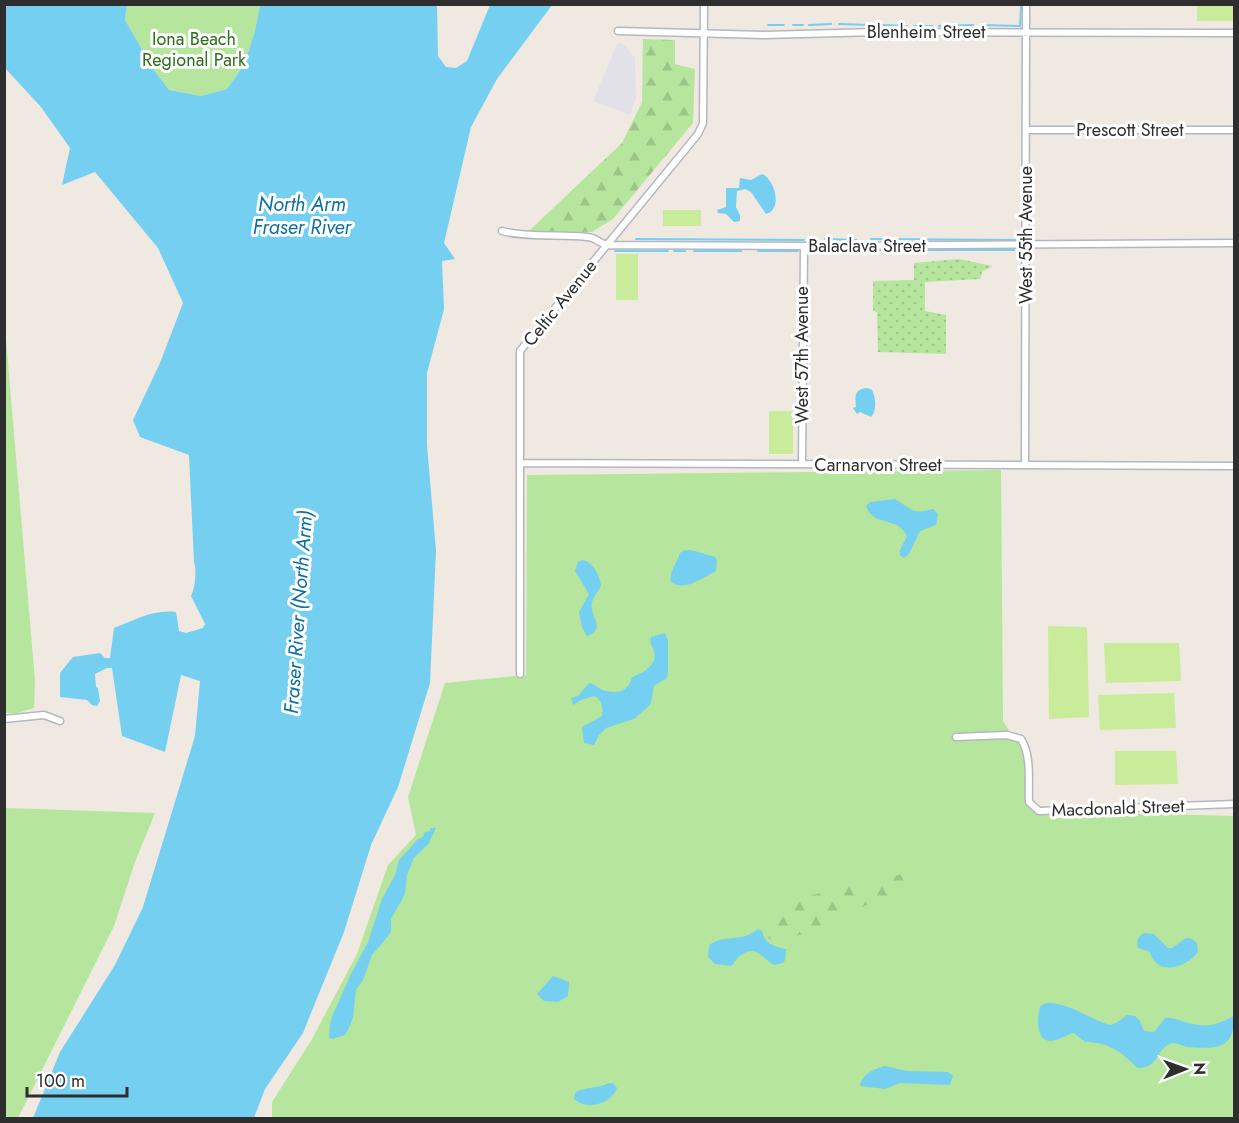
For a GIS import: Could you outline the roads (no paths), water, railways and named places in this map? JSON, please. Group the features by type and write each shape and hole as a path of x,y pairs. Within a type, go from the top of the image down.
{"street":[{"name":"Celtic Avenue","path":"520,674 520,351 698,134 703,123 704,4"},
{"name":"West 55th Avenue","path":"1025,465 1026,4"},
{"name":"Blenheim Street","path":"618,31 703,34 1234,33"},
{"name":"Prescott Street","path":"1026,129 1234,130"},
{"name":"Balaclava Street","path":"502,231 522,236 590,237 601,244 804,246 1234,243"},
{"name":"West 57th Avenue","path":"802,464 804,246"},
{"name":"Carnarvon Street","path":"521,463 1234,466"},
{"path":"4,719 44,715 60,721"},
{"name":"Macdonald Street","path":"956,737 1007,735 1022,739 1027,755 1029,802 1039,811 1234,804"}],"water":[{"name":"North Arm Fraser River","path":"4,5 127,5 125,20 154,70 169,90 201,96 227,89 244,65 255,31 260,5 437,5 438,56 446,67 456,68 467,61 490,5 552,5 497,79 471,127 444,243 455,259 442,261 444,309 427,373 427,445 436,551 430,683 398,787 371,845 344,932 303,1033 265,1089 254,1118 33,1118 60,1052 115,965 143,907 195,736 200,681 181,675 165,752 122,736 112,668 95,674 100,701 97,706 87,700 60,697 60,673 73,657 100,653 105,658 110,658 114,628 145,616 160,612 176,612 179,631 186,633 203,628 205,624 191,596 195,570 189,455 140,437 133,420 160,363 183,303 158,248 95,172 62,185 70,148 41,107 5,68"},
{"path":"762,174 767,177 775,194 776,201 771,211 766,214 751,192 745,189 737,191 736,207 740,221 734,222 726,214 718,213 717,210 726,207 726,188 739,188 740,178 751,180"},
{"path":"867,388 872,390 875,400 871,417 860,412 857,414 853,408 856,407 858,392"},
{"path":"895,499 912,510 933,509 938,514 936,525 920,531 909,554 904,558 900,555 907,536 903,530 892,523 874,517 866,506 870,502"},
{"path":"685,550 715,557 716,571 688,585 676,585 671,582 671,574 680,553"},
{"path":"583,560 595,570 601,585 591,607 597,625 596,629 587,636 582,627 579,612 589,594 575,571 578,562"},
{"path":"665,633 668,640 668,674 666,679 654,687 650,705 634,719 606,728 594,745 584,743 582,727 602,716 601,704 594,696 573,705 571,698 578,696 589,683 610,692 619,692 626,688 632,677 645,671 654,660 651,637"},
{"path":"430,828 436,828 429,843 414,858 407,875 405,894 391,919 391,931 372,955 363,980 356,990 353,1018 347,1032 345,1035 329,1038 333,1014 368,942 382,899 395,875 399,860 418,839 423,837 424,833 430,831"},
{"path":"758,929 762,931 770,944 786,949 783,963 774,965 755,951 739,956 731,966 715,964 708,957 709,945 715,941 745,936"},
{"path":"1144,933 1154,934 1168,948 1172,948 1186,938 1192,939 1197,943 1198,952 1193,958 1179,966 1159,965 1150,952 1138,948 1138,939"},
{"path":"553,976 569,982 568,996 558,1002 544,1001 537,994"},
{"path":"1046,1003 1063,1005 1110,1025 1127,1015 1135,1016 1144,1031 1154,1032 1165,1018 1196,1025 1207,1025 1234,1016 1233,1027 1227,1041 1221,1045 1197,1048 1173,1043 1163,1048 1150,1065 1137,1068 1114,1049 1093,1042 1085,1042 1074,1033 1056,1040 1044,1039 1039,1030 1038,1017 1040,1006"},
{"path":"885,1066 907,1071 948,1072 953,1076 950,1085 900,1083 885,1089 860,1086 866,1075"},
{"path":"613,1083 617,1088 614,1094 604,1102 585,1105 574,1099 575,1093 579,1091"}],"waterway":[{"path":"981,25 1020,26 1021,7"},
{"path":"809,25 831,24"},
{"path":"839,24 871,25"},
{"path":"768,25 784,25"},
{"path":"793,25 803,25"},
{"path":"882,25 907,26"},
{"path":"939,26 973,25"},
{"path":"914,26 933,26"},
{"path":"636,239 804,240"},
{"path":"825,239 856,240"},
{"path":"871,239 1015,240"},
{"path":"814,251 884,250"},
{"path":"892,250 910,250"},
{"path":"915,250 1014,250"},
{"path":"615,251 668,251"},
{"path":"674,251 685,251"},
{"path":"694,251 741,251"},
{"path":"758,251 798,251"}],"park label":[{"name":"Iona Beach Regional Park","path":"194,49"}],"water label":[{"name":"Fraser River (North Arm)","path":"298,612"}]}
